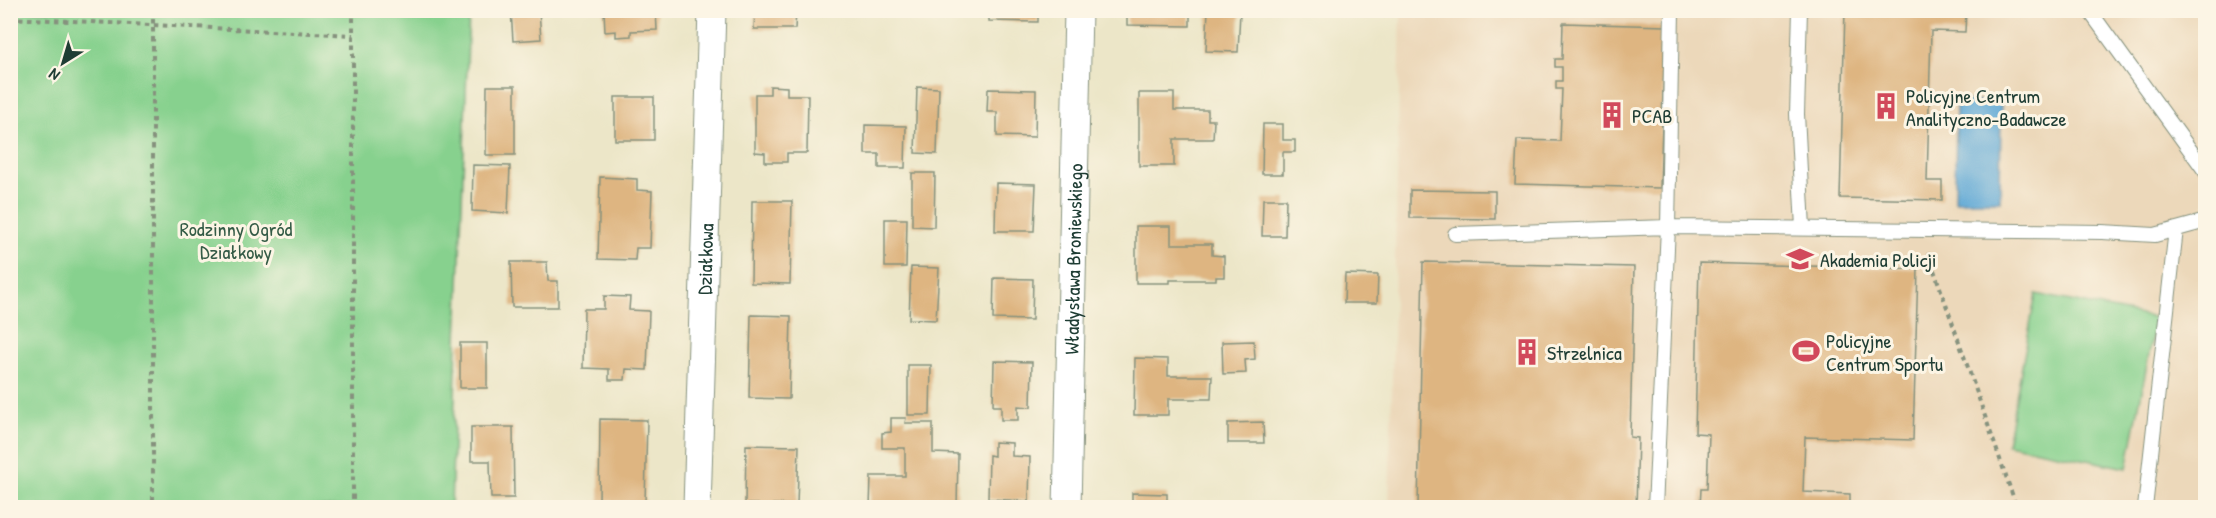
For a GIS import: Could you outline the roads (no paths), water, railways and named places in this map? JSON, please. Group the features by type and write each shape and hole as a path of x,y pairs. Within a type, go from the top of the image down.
{"street":[{"name":"Działkowa","path":"697,507 712,10"},
{"name":"Władysława Broniewskiego","path":"1067,507 1078,10"}],"lane":[{"path":"1655,507 1668,227 1672,10"},
{"path":"1800,10 1797,114 1803,228"},
{"path":"2089,10 2205,172"},
{"path":"1455,234 1668,227 2102,232 2155,235 2205,221"},
{"path":"2145,507 2176,229"}],"water":[{"path":"1956,101 2001,101 2000,201 1955,201"}],"place":[{"name":"Policyjne Centrum Analityczno-Badawcze","path":"1886,106"},
{"name":"PCAB","path":"1612,115"},
{"name":"Akademia Policji","path":"1800,259"},
{"name":"Policyjne Centrum Sportu","path":"1806,351"},
{"name":"Strzelnica","path":"1527,352"}],"park label":[{"name":"Rodzinny Ogród Działkowy","path":"236,240"}]}
